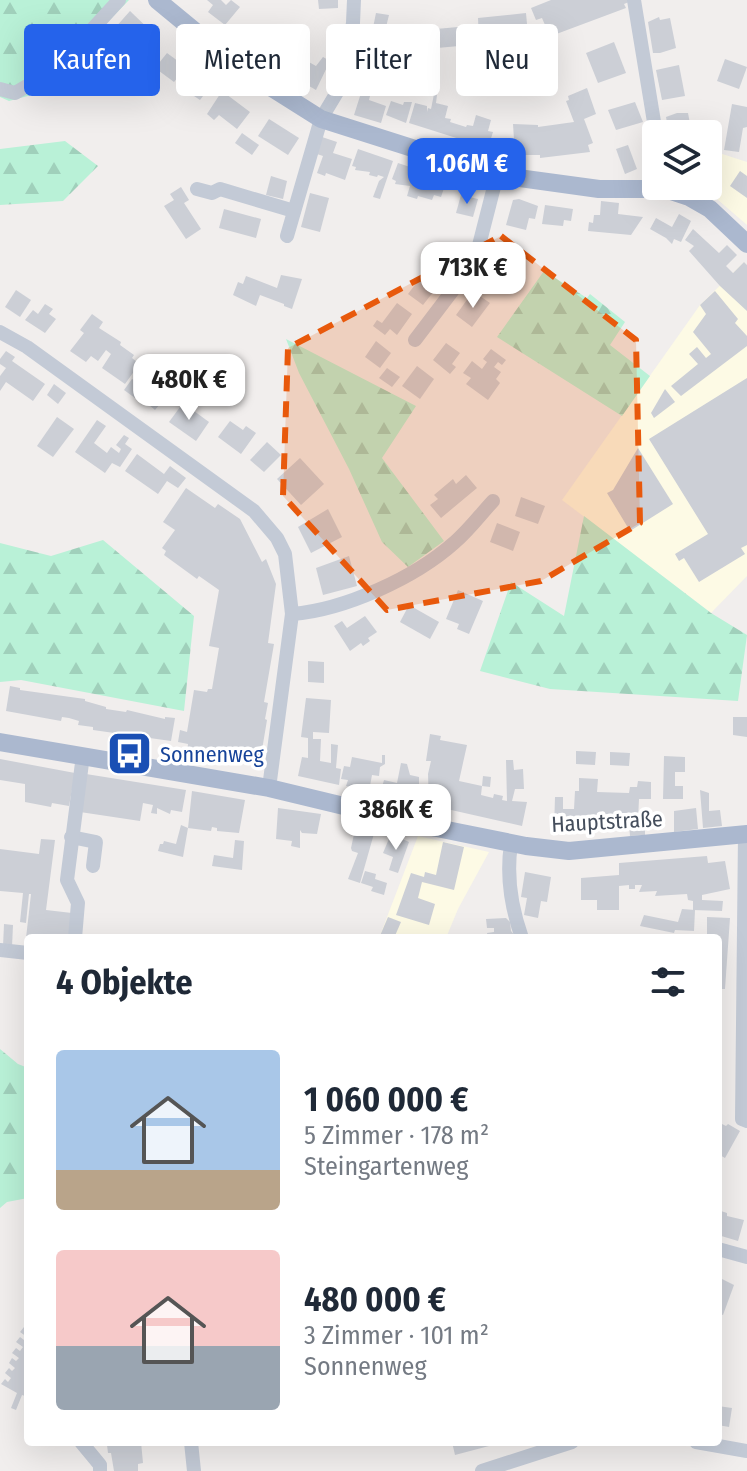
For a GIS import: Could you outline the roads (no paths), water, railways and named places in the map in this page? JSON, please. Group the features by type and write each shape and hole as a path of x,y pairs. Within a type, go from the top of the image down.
{"main road":[{"path":"157,0 237,66 321,119 497,175 599,189 642,188"},
{"path":"694,200 710,209 747,244"},
{"name":"Hauptstraße","path":"0,742 269,788 511,844 569,851 746,834"}],"street":[{"path":"0,89 15,93 56,69 119,0"},
{"path":"287,236 321,119 342,84 354,0"},
{"path":"634,0 654,120"},
{"path":"415,340 475,261 497,175"},
{"path":"197,189 212,193 220,189 294,211"},
{"path":"0,332 27,347 254,511 277,538 285,554 292,614 269,788"},
{"path":"292,614 307,613 387,586 454,543 493,501"},
{"path":"75,934 78,903 67,880 83,755"},
{"path":"745,1120 746,834"},
{"path":"71,837 96,842 93,866"},
{"path":"511,844 508,877 514,916 521,934"},
{"path":"0,950 24,953"},
{"path":"722,1250 747,1257"},
{"path":"84,1446 100,1465 100,1471"},
{"path":"191,1446 194,1471"},
{"path":"482,1471 560,1446"},
{"path":"719,1446 747,1451"}],"place":[{"name":"Sonnenweg","path":"129,754"}]}
